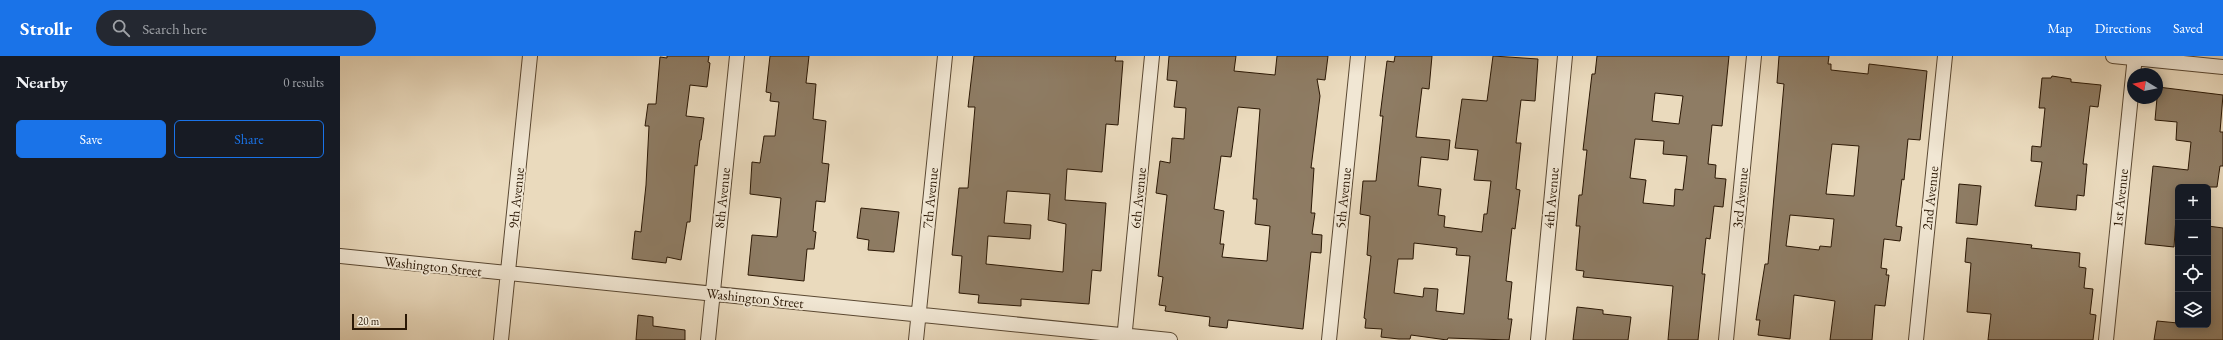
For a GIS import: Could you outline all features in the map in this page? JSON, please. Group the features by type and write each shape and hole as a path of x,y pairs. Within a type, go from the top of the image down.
{"street":[{"name":"9th Avenue","path":"501,340 530,56"},
{"name":"8th Avenue","path":"708,340 737,56"},
{"name":"7th Avenue","path":"916,340 945,56"},
{"name":"6th Avenue","path":"1124,337 1152,56"},
{"name":"5th Avenue","path":"1329,340 1358,56"},
{"name":"4th Avenue","path":"1538,340 1565,56"},
{"name":"3rd Avenue","path":"1726,340 1754,56"},
{"name":"2nd Avenue","path":"1916,340 1945,56"},
{"path":"2113,56 2223,67"},
{"name":"1st Avenue","path":"2106,340 2135,57"},
{"name":"Washington Street","path":"340,256 508,275 712,294 1124,337 1170,340"}],"building":[{"path":"667,56 709,56 708,62 710,63 707,87 690,85 686,116 704,118 697,166 695,165 690,222 687,222 681,260 667,257 666,263 632,259 635,231 641,232 646,185 649,126 645,126 648,104 656,104 660,57 667,58"},
{"path":"770,56 809,56 806,83 816,84 813,119 826,121 822,163 829,164 825,202 816,201 813,231 816,232 814,249 807,249 804,281 748,275 752,235 777,237 781,198 750,194 752,162 760,163 764,136 775,136 779,102 770,101 771,93 766,92"},
{"path":"974,56 1116,56 1115,61 1123,61 1118,125 1106,124 1102,172 1067,169 1065,200 1106,203 1101,271 1092,270 1089,304 1021,299 1021,306 978,303 979,295 959,293 962,256 952,255 959,188 968,188 975,107 968,107","holes":["1007,191 1050,194 1048,220 1066,224 1063,272 986,264 988,236 1030,239 1031,225 1004,223"]},
{"path":"1169,56 1236,56 1234,71 1275,75 1277,56 1328,56 1325,80 1317,79 1320,96 1311,168 1314,168 1311,213 1315,213 1312,234 1322,235 1321,253 1311,252 1303,329 1228,320 1227,328 1209,326 1210,317 1165,311 1166,306 1159,305 1163,277 1158,276 1167,195 1156,193 1160,161 1170,163 1172,138 1184,139 1186,108 1174,107 1177,81 1167,80","holes":["1238,107 1260,109 1253,199 1257,199 1255,224 1270,226 1267,261 1222,257 1224,244 1220,244 1224,211 1214,209 1221,156 1231,157"]},
{"path":"1395,56 1432,56 1429,89 1422,88 1416,137 1450,140 1448,160 1421,157 1418,186 1441,189 1438,215 1445,216 1444,227 1482,232 1484,214 1487,214 1491,181 1474,180 1478,150 1455,148 1462,99 1487,101 1493,56 1538,59 1535,101 1521,100 1516,143 1521,143 1516,189 1520,190 1515,229 1512,228 1506,281 1512,282 1508,319 1512,319 1509,340 1448,338 1447,340 1411,335 1410,339 1399,339 1381,337 1382,329 1365,328 1366,319 1364,318 1371,256 1367,255 1370,216 1360,214 1363,181 1376,181 1383,116 1380,116 1387,61 1394,62","holes":["1414,243 1457,248 1456,255 1470,256 1464,314 1436,311 1438,289 1424,288 1423,297 1394,293 1398,259 1413,259"]},
{"path":"1597,56 1729,56 1722,126 1712,125 1708,164 1716,165 1715,178 1726,179 1723,207 1714,206 1710,239 1706,238 1702,274 1705,274 1698,340 1668,340 1673,286 1583,277 1584,271 1576,270 1580,226 1576,226 1579,195 1582,195 1587,150 1583,150 1592,74 1595,74","holes":["1655,93 1683,96 1679,124 1652,121","1635,139 1664,141 1663,154 1687,156 1683,190 1675,189 1674,206 1643,203 1646,180 1630,178"]},
{"path":"1779,56 1829,56 1828,64 1831,64 1831,70 1868,74 1869,64 1927,71 1920,140 1908,139 1904,180 1902,179 1896,226 1902,227 1900,241 1884,239 1881,268 1887,269 1886,275 1889,275 1885,306 1875,305 1872,340 1830,340 1835,301 1794,295 1790,339 1758,335 1760,320 1756,320 1765,264 1768,264 1784,84 1777,83","holes":["1832,144 1859,146 1854,196 1826,194","1790,215 1834,219 1831,247 1820,246 1819,250 1786,246"]},
{"path":"2052,76 2071,79 2071,82 2101,85 2098,107 2090,106 2083,164 2087,164 2084,196 2077,195 2076,210 2035,206 2042,162 2031,161 2032,146 2041,147 2045,108 2039,108 2042,78 2051,78"},
{"path":"2163,88 2223,95 2220,132 2223,132 2223,166 2220,166 2217,187 2211,187 2211,184 2175,184 2174,247 2145,244 2153,166 2188,170 2191,142 2176,140 2177,122 2155,120 2156,104 2163,104"},
{"path":"1959,184 1981,186 1977,225 1956,223"},
{"path":"861,208 899,212 894,252 868,250 869,240 857,238"},
{"path":"2211,226 2223,228 2223,340 2154,340 2157,321 2175,323 2175,328 2211,328"},
{"path":"1967,238 2032,245 2031,248 2080,253 2079,267 2086,268 2084,288 2093,289 2090,314 2096,315 2093,340 1988,340 1991,314 1967,312 1971,263 1965,262"},
{"path":"1577,307 1603,310 1603,314 1631,317 1628,340 1573,340"},
{"path":"638,315 653,317 653,326 685,330 685,340 636,340"}]}
